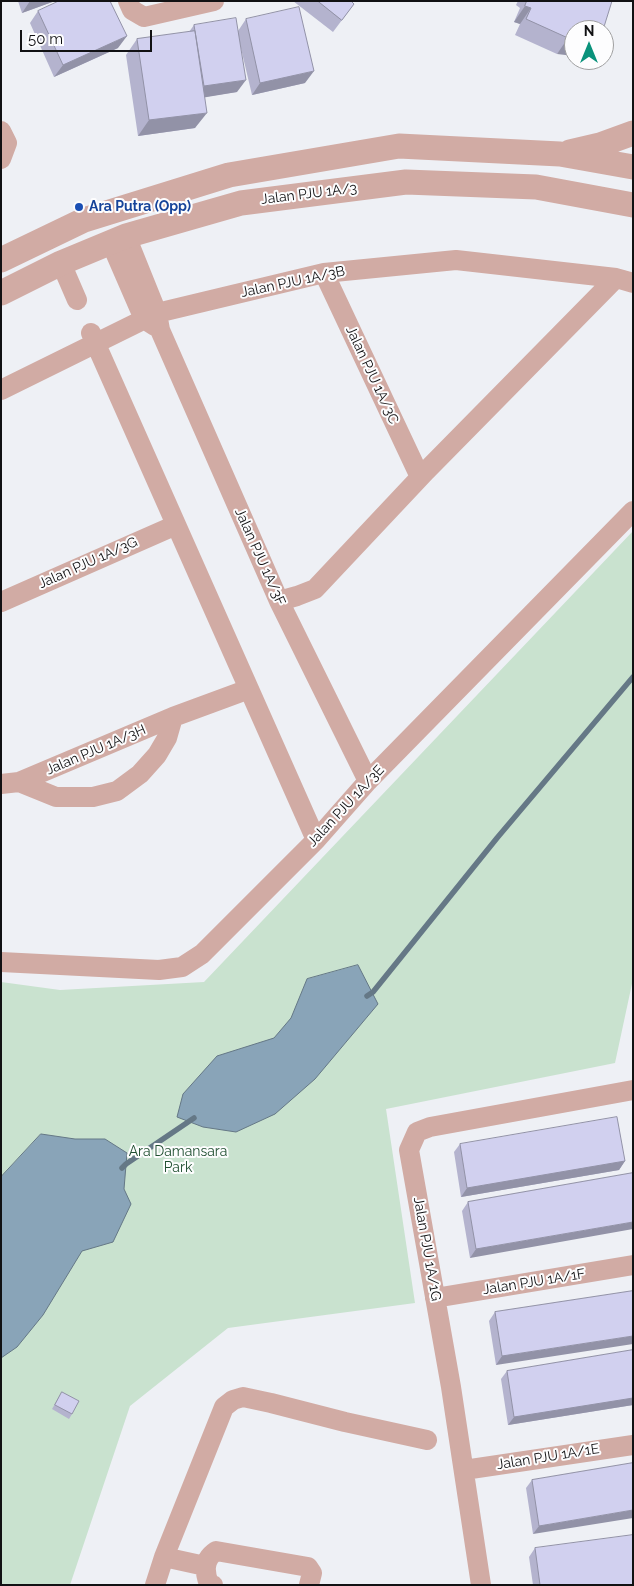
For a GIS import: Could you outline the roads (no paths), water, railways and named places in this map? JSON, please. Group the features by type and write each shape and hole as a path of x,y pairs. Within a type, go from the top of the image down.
{"street":[{"path":"128,1 132,10 144,17 214,1"},
{"path":"1,132 7,143 1,158"},
{"path":"560,154 600,145 633,133"},
{"path":"1,260 84,220 229,175 399,146 560,154 633,167"},
{"name":"Jalan PJU 1A/3","path":"1,293 119,239 241,203 406,182 536,187 633,205"},
{"name":"Jalan PJU 1A/3F","path":"119,239 280,601 368,781"},
{"name":"Jalan PJU 1A/3B","path":"1,390 93,338 324,273 456,260 624,280"},
{"path":"61,264 78,300"},
{"name":"Jalan PJU 1A/3C","path":"324,273 420,477"},
{"path":"280,601 315,588 420,477 624,280"},
{"path":"93,338 316,840"},
{"name":"Jalan PJU 1A/3E","path":"1,962 159,970 182,966 202,954 316,840 368,781 633,511"},
{"name":"Jalan PJU 1A/3G","path":"1,602 176,525"},
{"name":"Jalan PJU 1A/3H","path":"10,783 249,688"},
{"name":"Jalan PJU 1A/3H","path":"10,783 56,796 94,797 117,791 140,774 157,755 167,738 173,717"},
{"name":"Jalan PJU 1A/1G","path":"481,1585 464,1470 409,1150 417,1132 430,1127 633,1090"},
{"name":"Jalan PJU 1A/1F","path":"435,1298 633,1266"},
{"path":"155,1585 164,1557 224,1407 233,1400 243,1397 271,1402 345,1422 427,1440"},
{"name":"Jalan PJU 1A/1E","path":"464,1470 633,1444"},
{"path":"213,1585 209,1584 205,1574 205,1566 211,1555 216,1551 308,1567 312,1573 310,1585"},
{"path":"164,1557 205,1566"}],"water":[{"path":"358,965 378,1004 315,1079 275,1114 236,1132 203,1127 177,1117 183,1094 217,1056 274,1038 291,1018 307,979"},
{"path":"41,1134 75,1139 105,1139 127,1153 124,1189 131,1204 113,1242 82,1251 43,1315 17,1347 1,1358 1,1177"}],"waterway":[{"path":"367,996 373,992 497,838 633,677"},
{"path":"122,1168 194,1118"}],"place":[{"name":"Ara Putra (Opp)","path":"79,207"}],"park label":[{"name":"Ara Damansara Park","path":"178,1160"}]}
